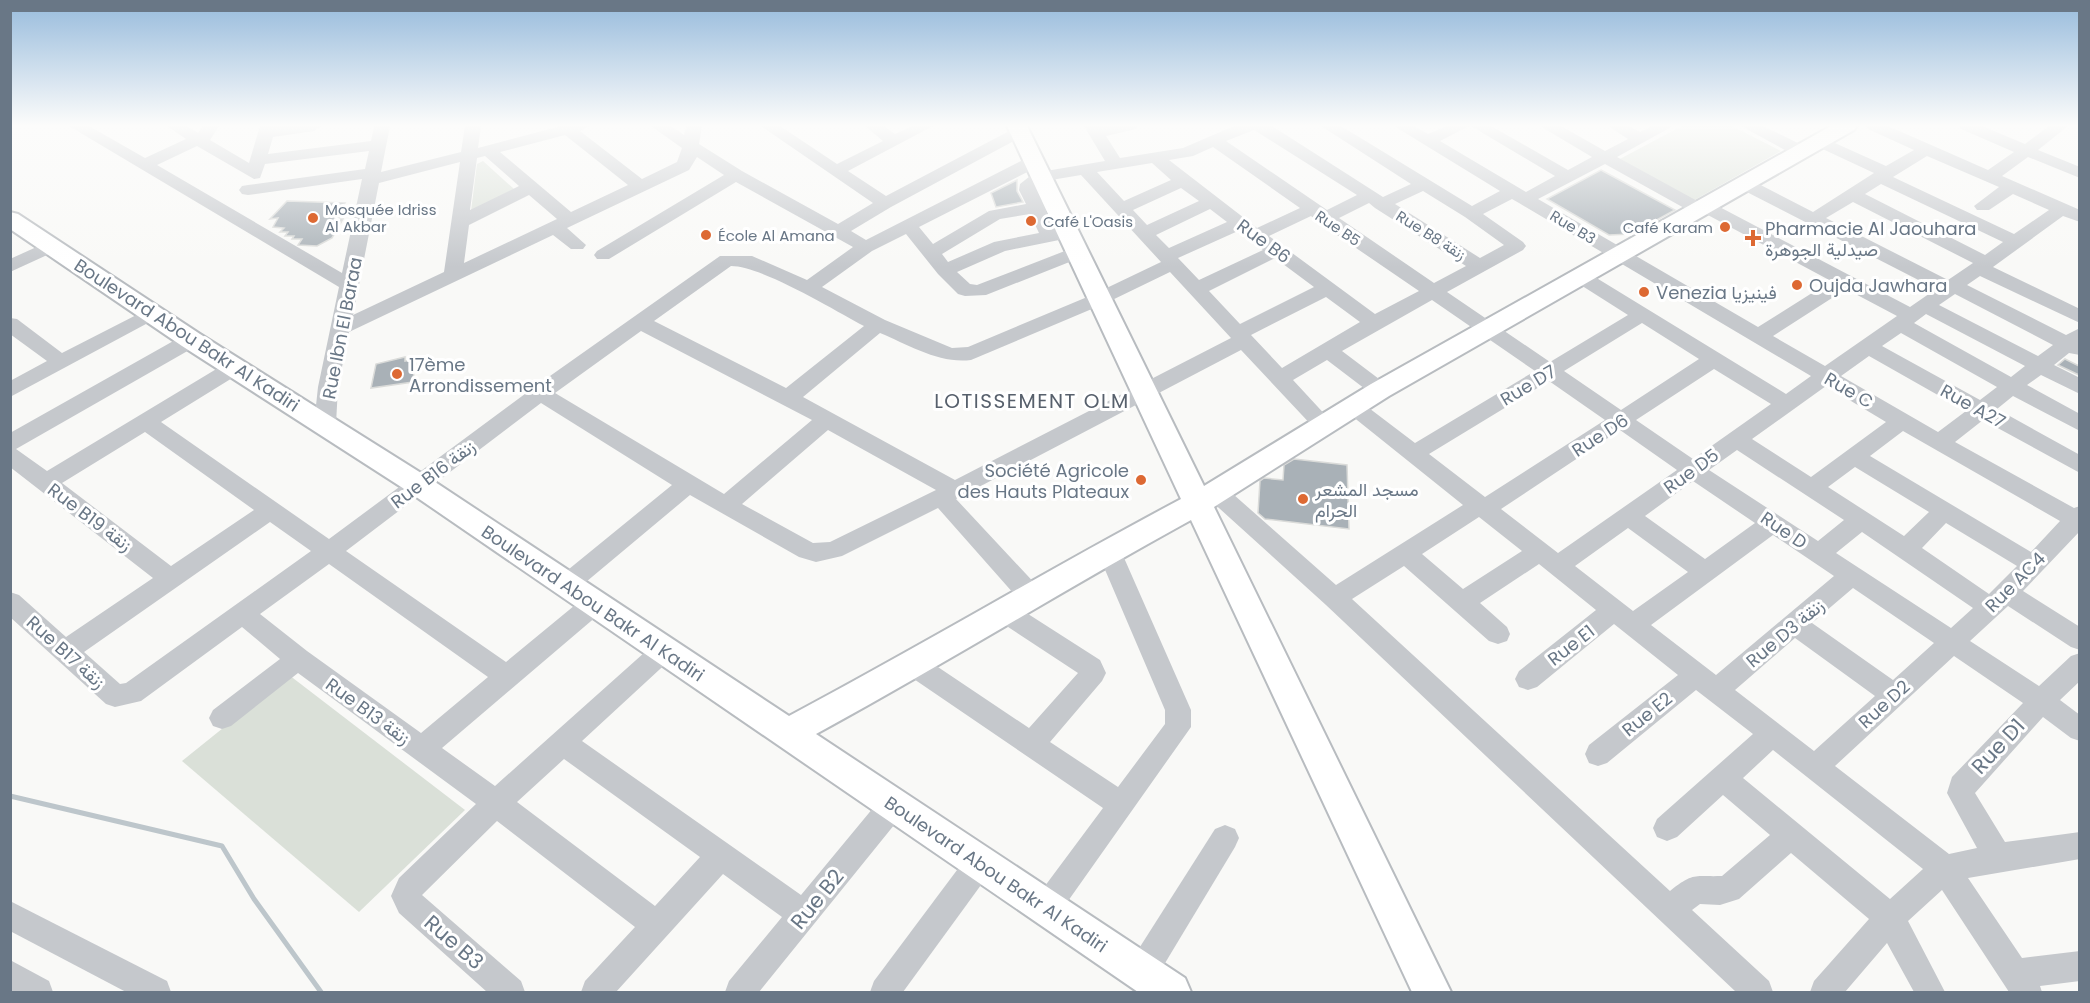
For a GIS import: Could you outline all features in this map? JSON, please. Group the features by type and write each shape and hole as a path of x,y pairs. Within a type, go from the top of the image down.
{"main road":[{"path":"1038,173 1045,206 1099,299 1144,392 1207,498 1432,993"},
{"path":"786,734 914,665 1109,551 1207,498 1380,390 1583,278 1764,173"},
{"name":"Boulevard Abou Bakr Al Kadiri","path":"10,219 191,340 419,485 1171,993"}],"street":[{"path":"157,173 349,285"},
{"path":"238,221 254,173"},
{"name":"Rue Ibn El Baraa","path":"325,424 328,387 372,173"},
{"path":"248,190 371,177 390,173"},
{"path":"453,274 466,173"},
{"path":"514,173 531,187 577,245"},
{"path":"625,173 640,186"},
{"path":"341,328 668,173"},
{"path":"732,173 866,246"},
{"path":"839,173 885,203"},
{"path":"838,232 939,173"},
{"path":"1029,173 969,195 866,246 809,288 878,325 946,353 962,355 1099,299 1240,223"},
{"path":"1089,173 1323,425"},
{"name":"Rue B6","path":"1173,173 1374,323"},
{"name":"Rue B5","path":"1260,173 1489,328"},
{"name":"Rue B8 زنقة","path":"1333,173 1480,266"},
{"path":"1280,379 1374,323 1516,248 1515,243 1406,173"},
{"name":"Rue B3","path":"1481,173 1621,256"},
{"path":"1561,173 1567,176"},
{"path":"1471,213 1573,173"},
{"path":"1635,173 1912,316 2040,366 2079,387"},
{"path":"1881,173 2016,242"},
{"path":"1813,219 1888,173"},
{"path":"1954,181 1967,173"},
{"path":"1979,173 2071,213"},
{"path":"1990,177 1996,173"},
{"path":"603,255 736,175"},
{"path":"1122,208 1183,181"},
{"path":"1256,235 1318,214 1376,200 1425,184"},
{"path":"1745,184 1952,287 2076,342"},
{"path":"460,222 531,187"},
{"path":"1983,206 2011,187"},
{"path":"1852,194 2079,317"},
{"path":"969,195 994,215 1000,246 1026,273"},
{"path":"1145,233 1212,202"},
{"path":"932,252 994,215 1045,206"},
{"name":"Rue D5","path":"1467,600 1628,516 2016,242 2071,213"},
{"path":"909,226 945,270 965,290 974,291 1026,273 1064,241"},
{"path":"945,270 1000,246 1064,241"},
{"path":"10,266 52,246"},
{"path":"1197,289 1277,250"},
{"name":"Rue C","path":"1621,256 1939,443 2078,519"},
{"name":"Rue B16 زنقة","path":"124,696 132,693 243,614 540,393 727,260 745,260 809,288"},
{"path":"1583,278 1786,405"},
{"path":"1758,336 1845,281"},
{"path":"540,393 688,484 807,551 816,553 834,550 948,494 1144,392 1328,288"},
{"path":"10,390 152,313"},
{"name":"Rue D7","path":"1413,454 1642,315"},
{"name":"Rue A27","path":"1912,316 2012,387 2079,424"},
{"path":"640,322 827,419 948,494 1031,596"},
{"path":"10,324 61,362"},
{"path":"788,398 878,325"},
{"name":"Rue D","path":"1489,328 1693,470 2041,701 2079,730"},
{"path":"10,443 191,340"},
{"path":"1939,443 2040,366 2076,342"},
{"name":"Rue A27","path":"1867,346 2079,465"},
{"path":"1327,350 1380,390"},
{"name":"Rue D6","path":"1335,598 1622,421 1714,359"},
{"path":"45,483 235,367"},
{"path":"1354,406 1945,869 2021,983 2079,966"},
{"path":"726,505 827,419"},
{"path":"1811,488 1902,421"},
{"path":"146,422 507,677"},
{"path":"1736,439 1906,549 1998,600 2079,640"},
{"name":"Rue B19 زنقة","path":"10,455 171,579"},
{"path":"1855,457 2034,565"},
{"path":"566,585 688,484"},
{"path":"1207,498 1335,598 1671,909 1758,993"},
{"path":"66,651 272,509"},
{"path":"1906,549 1944,511"},
{"path":"1628,516 1706,572"},
{"name":"Rue AC4","path":"1952,642 2034,565 2078,519"},
{"path":"1818,554 1861,520"},
{"name":"Rue E1","path":"1528,679 1623,618 1706,572 1772,523"},
{"path":"1046,908 1175,733 1180,719 1109,551"},
{"path":"1406,554 1467,600 1498,634"},
{"name":"Rue D3 زنقة","path":"1716,691 1852,575"},
{"name":"Rue B17 زنقة","path":"10,602 115,696 124,696"},
{"path":"421,749 595,603"},
{"path":"1005,612 1091,668 1093,673 1032,744"},
{"name":"Rue B13 زنقة","path":"243,614 298,660 496,803 657,926"},
{"path":"1796,625 1894,696"},
{"name":"Rue D2","path":"1815,767 1952,642"},
{"path":"496,803 663,651"},
{"path":"222,718 298,660"},
{"path":"2041,701 2079,664"},
{"path":"914,665 1122,805"},
{"name":"Rue E2","path":"1599,754 1696,675"},
{"name":"Rue D1","path":"1998,857 1965,802 1961,793 1962,786 2041,701"},
{"path":"1667,828 1772,734"},
{"path":"563,743 804,915"},
{"path":"1723,778 1890,918 1930,993"},
{"name":"Rue B3","path":"496,803 409,888 406,896 409,903 510,993"},
{"name":"Rue B2","path":"740,993 893,805"},
{"path":"1671,909 1695,889 1720,891 1729,889 1790,835"},
{"path":"1142,972 1225,838"},
{"path":"1825,993 1890,918 1945,869 1998,857 2079,845"},
{"path":"596,993 721,855"},
{"path":"897,988 979,864"},
{"path":"10,915 156,993"},
{"path":"10,975 38,993"}],"shaded area":[{"path":"476,173 496,173 514,189 471,211"},
{"path":"1638,173 1743,173 1691,202"},
{"path":"289,675 465,810 359,912 182,761"}],"building":[{"path":"1596,173 1606,173 1675,210 1631,234 1609,235 1547,199"},
{"path":"1017,180 1017,191 1023,202 996,207 991,193"},
{"name":"Mosquée Idriss Al Akbar","path":"287,201 345,203 338,212 344,212 338,219 343,219 332,238 317,246 298,245 302,239 285,236 288,232 280,232 284,228 273,227 278,218 270,219"},
{"name":"17ème Arrondissement","path":"405,357 405,361 415,359 413,382 371,388 376,364"},
{"path":"2065,359 2079,366 2079,375 2058,365"},
{"name":"مسجد المشعر الحرام","path":"1294,459 1347,465 1349,529 1265,519 1258,513 1260,481 1264,478 1283,480 1284,465"}],"waterway":[{"path":"10,796 222,846 254,899 321,992"}],"place":[{"name":"Mosquée Idriss Al Akbar","path":"313,218"},
{"name":"Café L'Oasis","path":"1031,221"},
{"name":"Café Karam","path":"1725,227"},
{"name":"École Al Amana","path":"706,235"},
{"name":"Pharmacie Al Jaouhara صيدلية الجوهرة","path":"1753,238"},
{"name":"Oujda Jawhara","path":"1797,285"},
{"name":"Venezia فينيزيا","path":"1644,292"},
{"name":"17ème Arrondissement","path":"397,374"},
{"name":"Société Agricole des Hauts Plateaux","path":"1141,480"},
{"name":"مسجد المشعر الحرام","path":"1303,499"}],"district":[{"name":"LOTISSEMENT OLM","path":"1032,401"}]}
